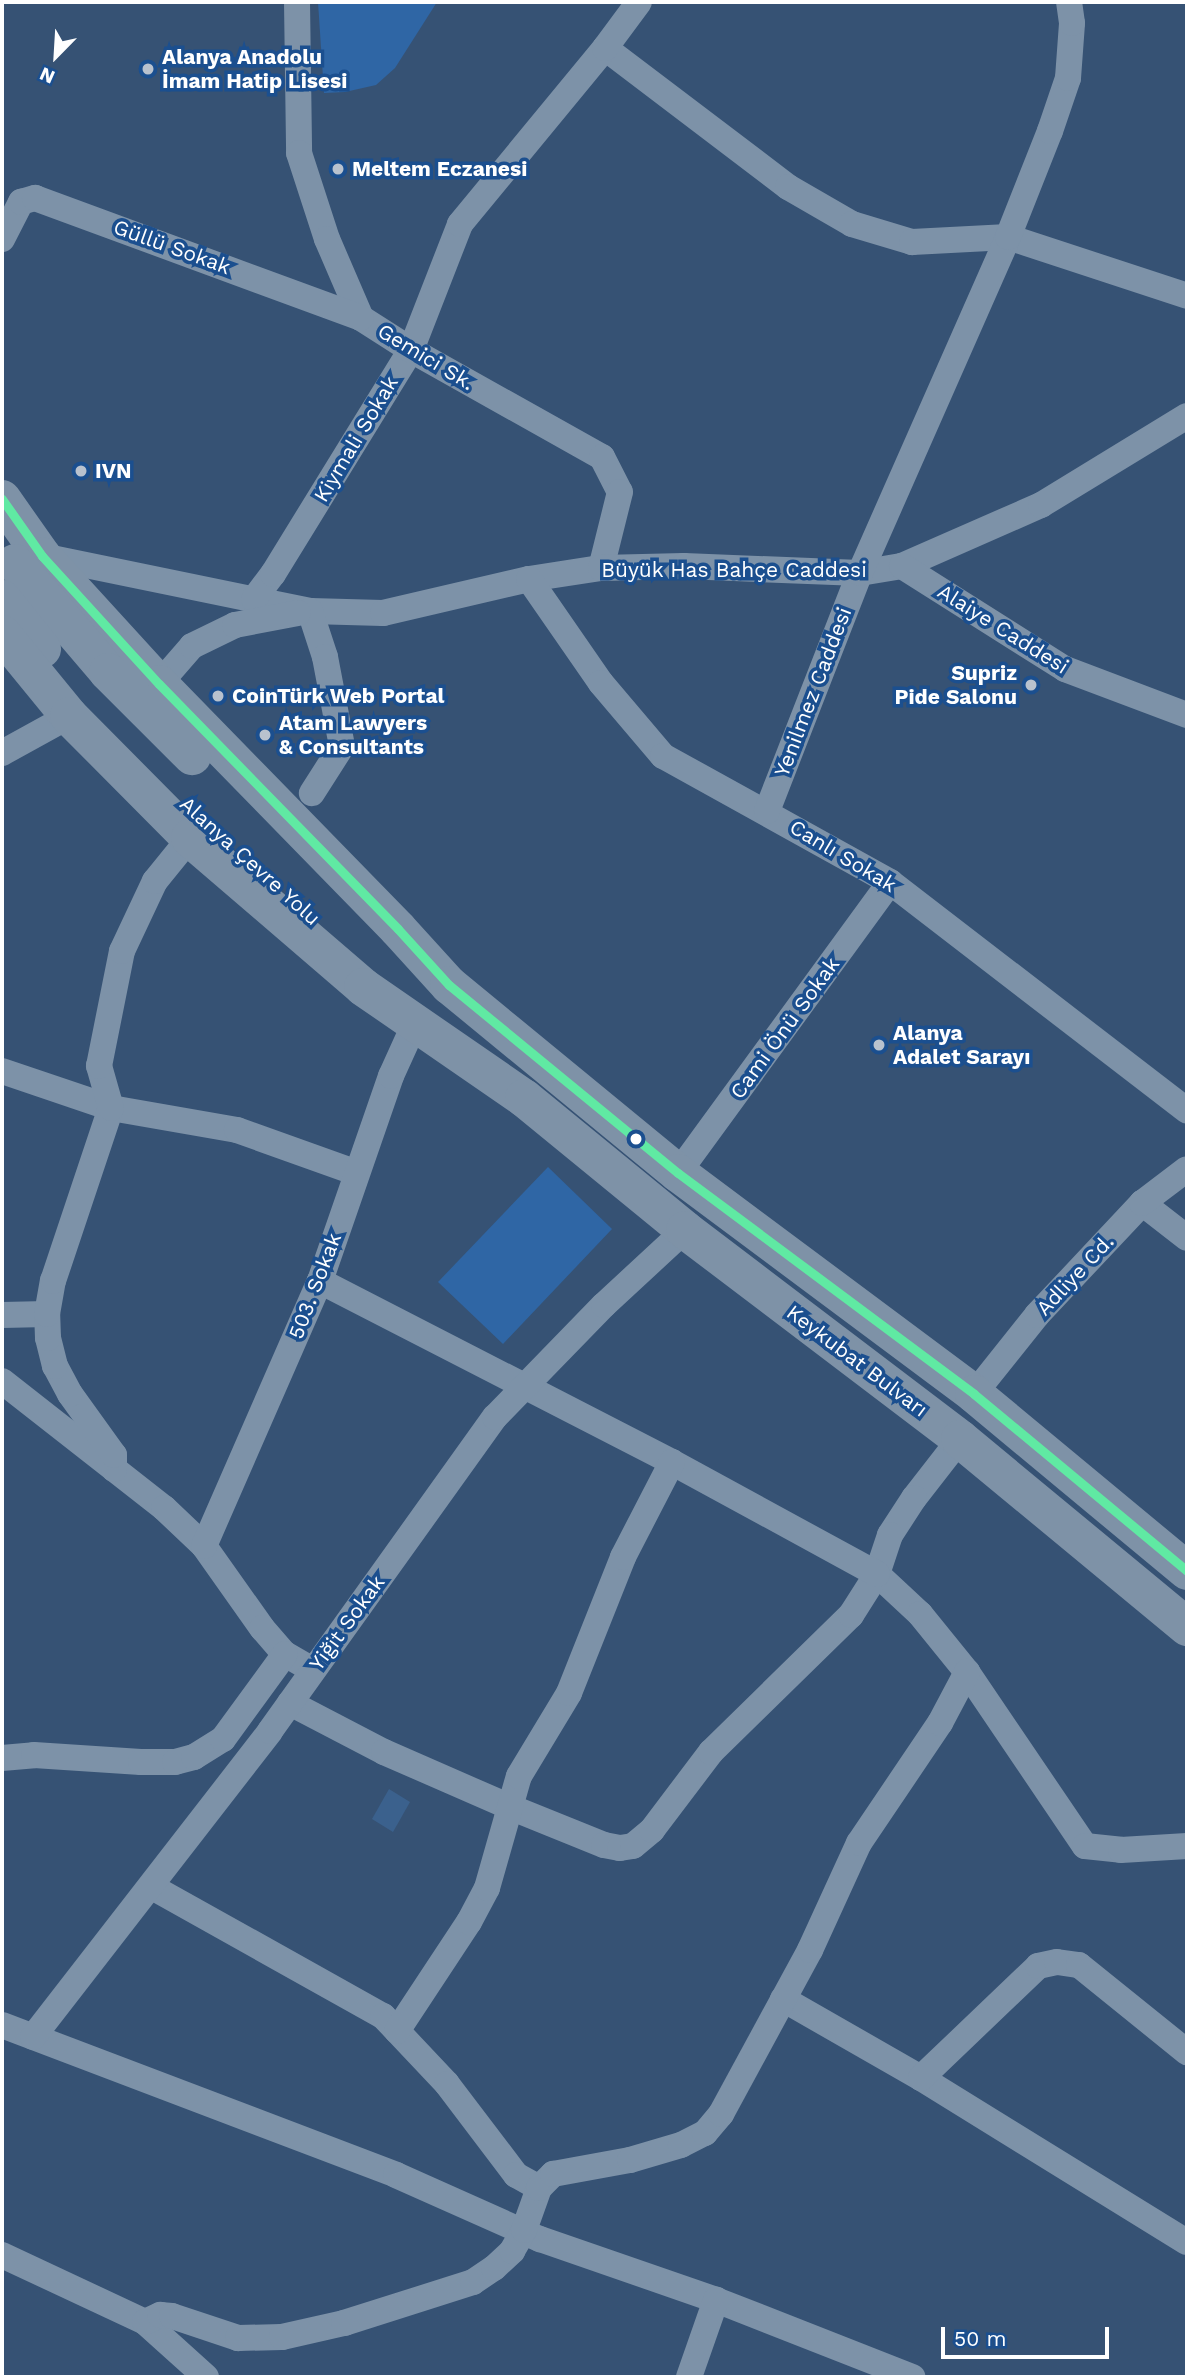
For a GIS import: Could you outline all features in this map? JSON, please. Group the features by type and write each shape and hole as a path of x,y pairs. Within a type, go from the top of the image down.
{"highway":[{"name":"Keykubat Bulvarı","path":"2,499 42,556 159,684 398,929 449,985 678,1173 974,1394 1187,1571"},
{"name":"Alanya Çevre Yolu","path":"2,545 108,672 283,845 449,985"},
{"name":"Alanya Çevre Yolu","path":"2,599 55,666 172,791 315,920 452,1032 524,1098"},
{"path":"2,634 69,716 190,838 363,987 524,1098"},
{"name":"Keykubat Bulvarı","path":"524,1098 685,1230 960,1439 1187,1627"}],"street":[{"name":"Gemici Sk.","path":"297,2 299,153 327,239 361,317 411,350 602,457 620,492 601,568"},
{"name":"Kiymali Sokak","path":"254,599 273,575 411,350 460,224 605,48 638,2"},
{"name":"Yenilmez Caddesi","path":"767,811 860,573 1008,237 1050,131 1068,78 1072,23 1069,2"},
{"path":"605,48 788,187 852,224 912,242 1008,237 1187,296"},
{"name":"Güllü Sokak","path":"2,239 21,202 35,198 361,317"},
{"name":"Büyük Has Bahçe Caddesi","path":"42,556 310,611 383,613 529,579 601,568 684,566 860,573 901,566 1041,505 1187,416"},
{"name":"Alaiye Caddesi","path":"901,566 1065,670 1187,715"},
{"name":"Canlı Sokak","path":"529,579 601,683 663,756 767,811 890,882 1187,1111"},
{"path":"159,684 192,646 235,625 310,611 325,657 342,746 312,793"},
{"path":"2,753 69,716"},
{"path":"114,1469 114,1455 70,1394 55,1366 48,1338 47,1314 53,1281 111,1108 99,1066 122,951 155,881 190,838"},
{"name":"Cami Önü Sokak","path":"678,1173 890,882"},
{"name":"503. Sokak","path":"204,1546 320,1281 391,1076 415,1023"},
{"path":"2,1071 111,1108 237,1129 357,1173"},
{"name":"Adliye Cd.","path":"974,1394 1037,1315 1142,1203 1187,1169"},
{"path":"1142,1203 1187,1238"},
{"name":"Yiğit Sokak","path":"33,2037 111,1934 152,1886 290,1703 495,1417 604,1305 685,1230"},
{"path":"320,1281 672,1462 877,1574 920,1614 967,1672 1085,1846 1121,1850 1187,1846"},
{"path":"2,1315 47,1314"},
{"path":"2,1381 163,1508 204,1546 262,1628 285,1654 313,1670"},
{"path":"290,1703 384,1752 604,1845 620,1848 643,1840 711,1752 851,1615 877,1574 890,1535 960,1439"},
{"path":"397,2031 468,1923 486,1888 519,1776 569,1693 623,1558 672,1462"},
{"path":"2,1758 34,1755 152,1762 194,1757 223,1739 285,1654"},
{"path":"145,2322 160,2315 172,2316 216,2332 259,2339 344,2323 473,2282 494,2268 512,2250 524,2231 539,2188 553,2174 630,2160 681,2145 705,2133 721,2115 810,1950 859,1843 940,1723 967,1672"},
{"path":"152,1886 383,2017 447,2084 516,2175 539,2188"},
{"path":"921,2078 1038,1966 1057,1962 1079,1965 1187,2052"},
{"path":"783,1999 921,2078 1187,2242"},
{"path":"2,2025 396,2175 524,2231 716,2300 912,2377"},
{"path":"2,2256 145,2322 206,2377"},
{"path":"689,2377 716,2300"}],"shaded area":[{"path":"318,2 437,2 395,68 376,85 345,92 324,93"},
{"path":"548,1167 612,1229 503,1344 438,1282"},
{"path":"389,1789 410,1802 393,1832 372,1819"}],"transit line":[{"path":"2,499 42,556 159,684 398,929 449,985 678,1173 974,1394 1187,1571"}],"place":[{"name":"Alanya Anadolu İmam Hatip Lisesi","path":"148,69"},
{"name":"Meltem Eczanesi","path":"338,169"},
{"name":"IVN","path":"81,471"},
{"name":"Supriz Pide Salonu","path":"1031,685"},
{"name":"CoinTürk Web Portal","path":"218,696"},
{"name":"Atam Lawyers & Consultants","path":"265,735"},
{"name":"Alanya Adalet Sarayı","path":"879,1045"}]}
